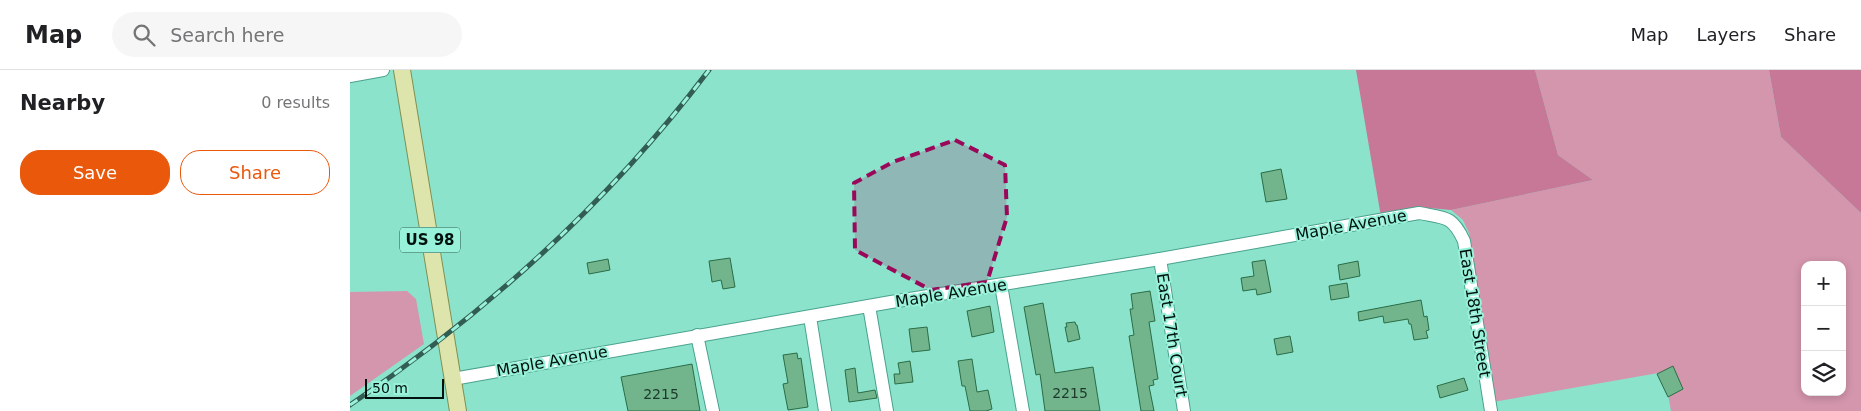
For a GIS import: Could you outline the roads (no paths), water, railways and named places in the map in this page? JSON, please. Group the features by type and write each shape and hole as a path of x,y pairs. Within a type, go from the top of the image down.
{"main road":[{"name":"US 98","path":"402,70 458,411"}],"street":[{"path":"350,76 383,70"},
{"name":"Maple Avenue","path":"453,379 697,335 1160,259 1418,213 1450,219"},
{"name":"East 18th Street","path":"1450,219 1458,228 1464,241 1491,411"},
{"name":"East 17th Court","path":"1160,259 1184,411"},
{"path":"1001,285 1023,411"},
{"path":"869,306 887,411"},
{"path":"810,317 826,411"},
{"path":"697,335 712,411"}],"railway":[{"path":"350,405 450,332 543,252 630,165 709,70"}]}
